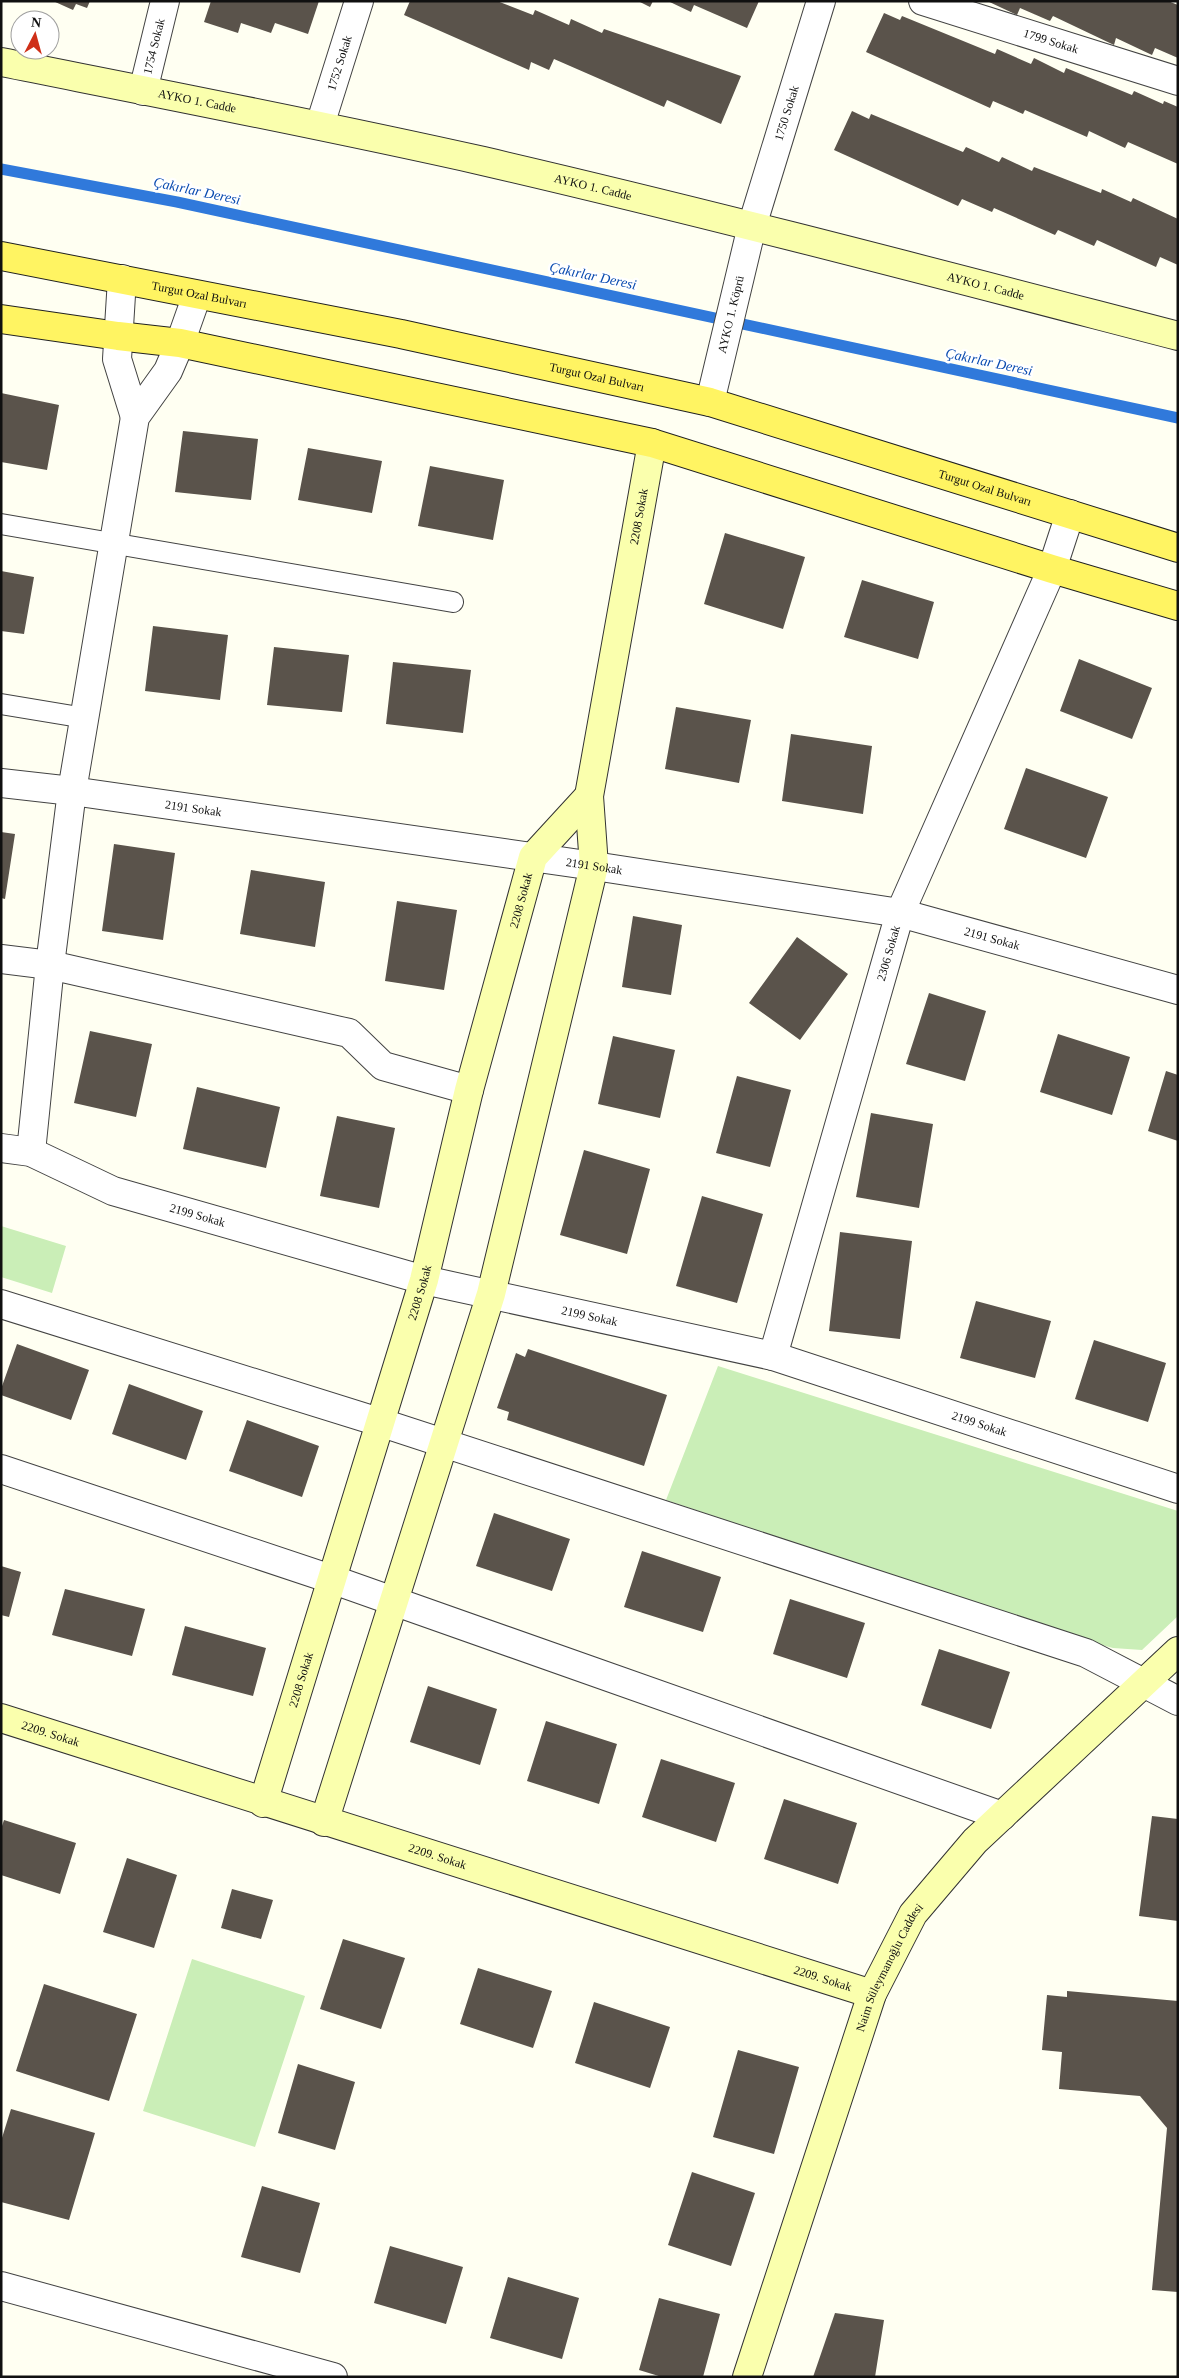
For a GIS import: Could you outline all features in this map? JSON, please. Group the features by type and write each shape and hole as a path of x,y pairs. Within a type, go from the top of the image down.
{"main road":[{"name":"Turgut Ozal Bulvarı","path":"1,256 401,334 710,402 1178,548"},
{"path":"1,319 180,343 652,443 1052,569 1178,606"}],"street":[{"name":"1754 Sokak","path":"143,90 165,1"},
{"name":"1752 Sokak","path":"320,125 359,1"},
{"name":"1750 Sokak","path":"752,226 820,1"},
{"name":"1799 Sokak","path":"923,1 1178,81"},
{"name":"AYKO 1. Cadde","path":"1,62 320,125 485,162 752,226 1178,336"},
{"name":"AYKO 1. Köprü","path":"710,402 752,226"},
{"path":"30,1152 50,965 72,791 135,417 117,359 122,279"},
{"path":"135,417 168,371 197,294"},
{"name":"2208 Sokak","path":"324,1822 491,1294 594,866 589,796 652,443"},
{"name":"2306 Sokak","path":"773,1356 900,912 1052,569 1070,514"},
{"name":"2191 Sokak","path":"1,783 72,791 533,857 900,912 1178,990"},
{"name":"2208 Sokak","path":"263,1803 424,1280 470,1090 533,857 589,796"},
{"path":"1,959 50,965 349,1033 383,1066 470,1090"},
{"name":"2199 Sokak","path":"1,1148 30,1152 113,1191 424,1280 773,1356 1178,1489"},
{"path":"1,1304 379,1422 1086,1653 1178,1701"},
{"path":"1,1469 331,1579 1002,1816"},
{"name":"Naim Süleymanoğlu Caddesi","path":"747,2377 872,1994 913,1914 975,1840 1178,1651"},
{"name":"2209. Sokak","path":"1,1718 263,1803 872,1994"},
{"path":"1,2286 333,2377"}],"lane":[{"path":"1,524 453,602"},
{"path":"1,704 85,718"}],"green space":[{"path":"1,1226 66,1246 52,1293 1,1277"},
{"path":"718,1366 1178,1511 1178,1616 1142,1650 1113,1648 1080,1639 666,1500"},
{"path":"192,1959 305,1996 255,2147 143,2111"}],"building":[{"path":"53,1 90,1 87,8 76,4 73,10"},
{"path":"211,1 319,1 308,34 275,23 271,33 241,23 238,33 204,22"},
{"path":"410,1 497,1 533,15 535,10 569,25 571,19 602,33 604,29 741,76 721,124 667,100 664,107 554,59 549,70 531,62 529,70 404,15"},
{"path":"638,1 653,1 650,7"},
{"path":"668,1 759,1 747,28 694,5 691,12"},
{"path":"987,1 1168,1 1178,5 1178,58 1155,48 1152,55 1116,38 1114,45 1053,16 1050,21 1020,8 1017,15"},
{"path":"884,13 900,20 902,16 995,54 997,49 1031,64 1034,58 1064,73 1066,68 1132,95 1134,91 1163,104 1164,101 1178,107 1178,164 1128,142 1125,148 1089,131 1087,137 1025,110 1023,114 993,101 990,108 866,52"},
{"path":"852,111 869,119 871,114 963,152 966,147 999,162 1002,157 1032,171 1034,167 1101,193 1102,189 1131,202 1133,198 1178,219 1178,265 1160,257 1156,267 1097,240 1094,246 1058,230 1055,235 994,208 992,212 962,199 958,206 834,150"},
{"path":"1,393 59,405 47,470 1,462"},
{"path":"183,431 258,439 251,500 175,492"},
{"path":"308,448 382,461 372,513 298,500"},
{"path":"430,466 504,480 493,540 418,526"},
{"path":"725,533 805,557 783,629 704,604"},
{"path":"1,571 34,577 24,634 1,631"},
{"path":"862,580 934,602 918,659 844,637"},
{"path":"153,626 228,635 220,700 145,691"},
{"path":"274,647 349,655 342,712 267,705"},
{"path":"1079,659 1152,688 1132,739 1060,711"},
{"path":"393,662 471,670 463,733 386,724"},
{"path":"676,707 751,720 739,783 665,769"},
{"path":"791,734 872,746 863,814 782,801"},
{"path":"1026,768 1108,797 1086,858 1004,829"},
{"path":"1,832 15,834 5,899 1,898"},
{"path":"114,844 175,853 163,940 102,931"},
{"path":"251,870 325,882 315,947 240,934"},
{"path":"397,901 457,910 444,990 385,981"},
{"path":"633,916 682,925 671,995 622,987"},
{"path":"797,937 848,974 800,1040 749,1003"},
{"path":"929,993 986,1011 965,1081 906,1064"},
{"path":"90,1031 152,1044 136,1117 74,1103"},
{"path":"1058,1034 1130,1057 1112,1115 1040,1092"},
{"path":"613,1036 675,1050 660,1118 598,1104"},
{"path":"1166,1071 1178,1075 1178,1141 1148,1131"},
{"path":"737,1076 791,1090 770,1167 716,1153"},
{"path":"197,1087 280,1107 266,1168 183,1149"},
{"path":"871,1113 933,1124 919,1208 856,1197"},
{"path":"337,1116 395,1128 379,1208 320,1196"},
{"path":"584,1150 650,1169 627,1254 560,1235"},
{"path":"702,1196 763,1214 737,1303 676,1286"},
{"path":"840,1232 912,1241 900,1339 829,1331"},
{"path":"976,1301 1051,1321 1035,1378 960,1358"},
{"path":"1094,1340 1166,1363 1148,1422 1075,1399"},
{"path":"17,1344 89,1370 71,1420 1,1395 1,1389"},
{"path":"528,1349 667,1395 644,1466 507,1420 509,1412 497,1408 516,1353 525,1357"},
{"path":"129,1384 203,1411 186,1460 112,1434"},
{"path":"247,1420 319,1446 302,1497 229,1471"},
{"path":"494,1513 570,1539 552,1591 476,1566"},
{"path":"642,1551 721,1577 703,1632 624,1607"},
{"path":"1,1566 21,1572 9,1617 1,1615"},
{"path":"65,1589 145,1609 132,1656 52,1635"},
{"path":"790,1599 865,1623 847,1678 773,1654"},
{"path":"185,1626 266,1648 253,1696 172,1675"},
{"path":"939,1649 1010,1672 991,1729 921,1705"},
{"path":"428,1686 497,1709 480,1765 410,1742"},
{"path":"546,1721 617,1744 599,1804 527,1781"},
{"path":"661,1759 735,1783 716,1842 642,1817"},
{"path":"784,1799 857,1823 838,1884 764,1859"},
{"path":"1152,1816 1178,1819 1178,1921 1139,1916"},
{"path":"4,1820 76,1843 60,1894 1,1875 1,1829"},
{"path":"127,1858 177,1875 154,1948 103,1932"},
{"path":"232,1889 273,1900 261,1939 221,1928"},
{"path":"343,1939 405,1958 381,2029 320,2009"},
{"path":"478,1968 552,1991 533,2048 460,2024"},
{"path":"44,1984 137,2014 109,2101 16,2071"},
{"path":"1067,1991 1178,2001 1178,2292 1152,2290 1167,2128 1140,2096 1059,2089 1062,2052 1042,2050 1047,1995 1067,1997"},
{"path":"594,2002 670,2027 650,2088 575,2063"},
{"path":"738,2050 799,2067 774,2154 713,2137"},
{"path":"298,2064 355,2082 335,2150 278,2133"},
{"path":"11,2109 95,2133 69,2220 1,2202 1,2141"},
{"path":"692,2172 755,2193 731,2266 668,2245"},
{"path":"262,2186 320,2203 300,2273 241,2257"},
{"path":"390,2246 463,2267 446,2324 374,2303"},
{"path":"508,2277 579,2298 562,2359 490,2338"},
{"path":"659,2298 720,2314 703,2377 662,2377 639,2370"},
{"path":"835,2313 884,2320 875,2377 813,2377"}],"waterway":[{"name":"Çakırlar Deresi","path":"1,169 177,202 1178,418"}]}
